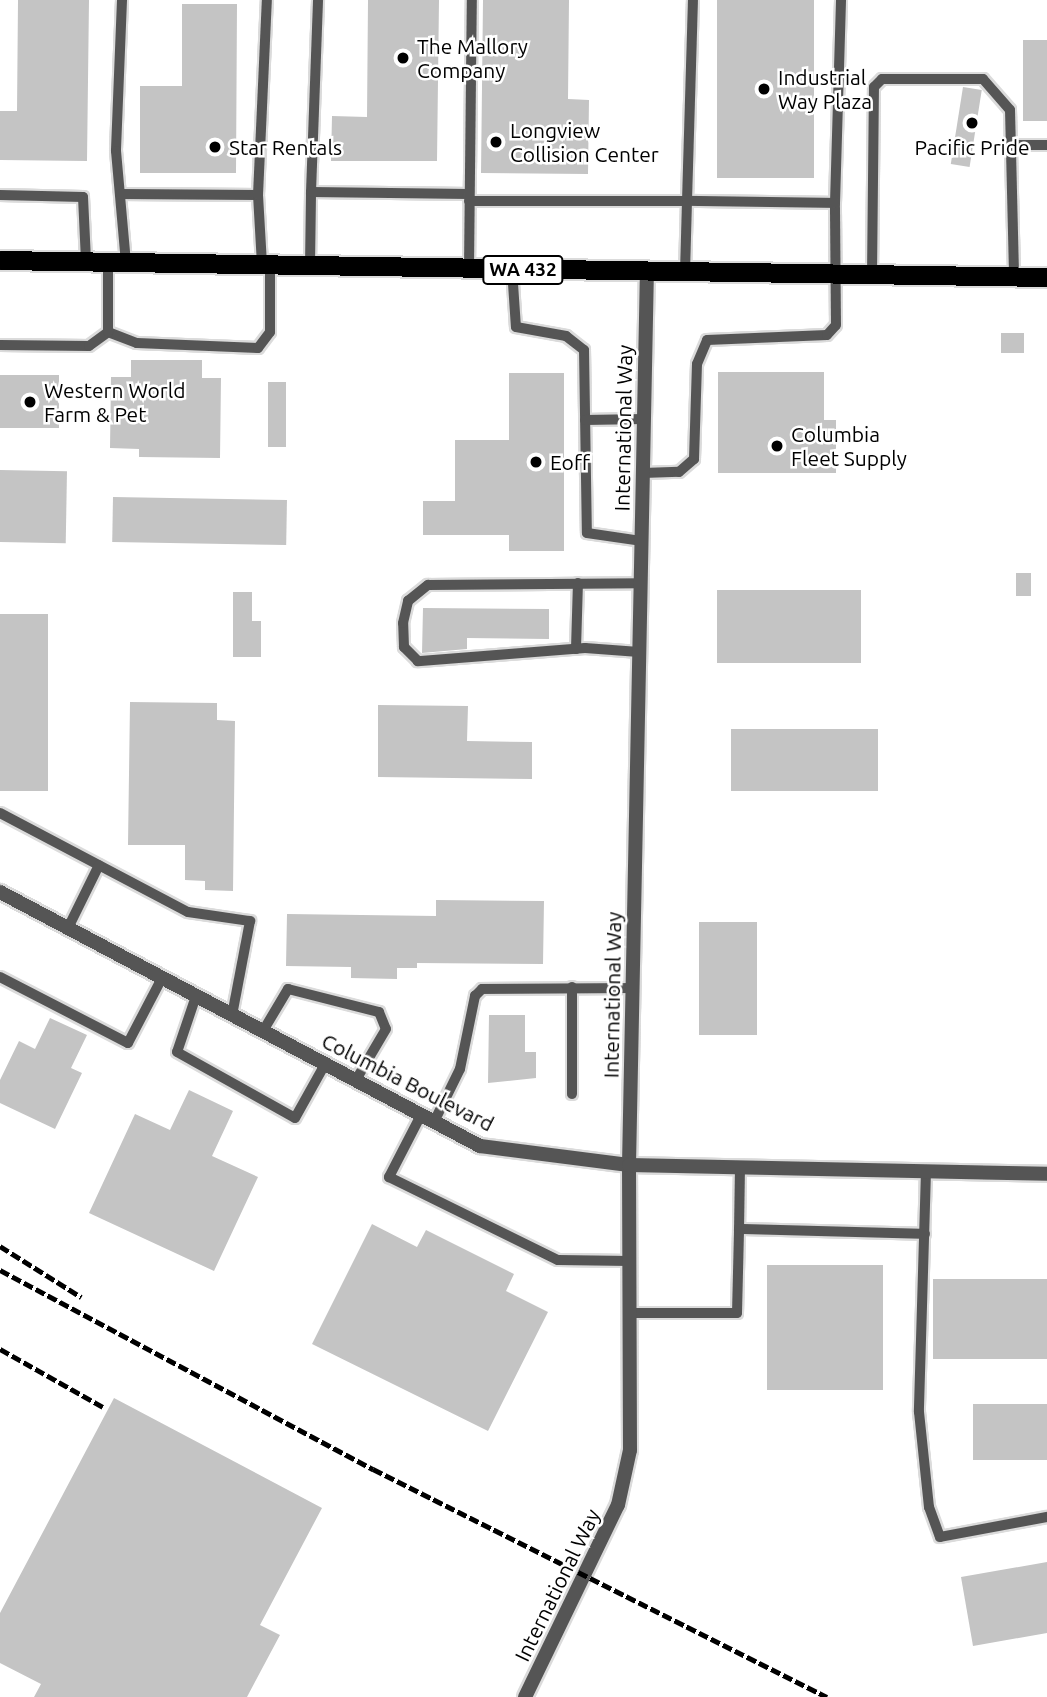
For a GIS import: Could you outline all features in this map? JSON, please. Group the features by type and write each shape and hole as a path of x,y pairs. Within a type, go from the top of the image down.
{"highway":[{"name":"WA 432","path":"0,260 512,270 1047,276"}],"street":[{"name":"International Way","path":"525,1697 618,1505 630,1450 629,1165 647,272"},
{"name":"Columbia Boulevard","path":"0,892 480,1146 629,1165 1047,1174"}],"lane":[{"path":"0,345 89,345 108,332 117,262 120,194 116,151 122,0"},
{"path":"108,332 137,343 258,348 270,331 258,195 267,0"},
{"path":"310,266 318,0"},
{"path":"469,268 472,0"},
{"path":"685,272 693,0"},
{"path":"643,472 679,472 694,460 697,364 708,340 827,335 836,325 835,202 840,171 841,0"},
{"path":"872,275 874,87 882,79 983,79 1010,110 1015,145 1014,276"},
{"path":"1015,145 1047,145"},
{"path":"311,192 835,202"},
{"path":"120,194 258,195"},
{"path":"0,195 83,197 86,261"},
{"path":"512,270 516,327 566,336 584,350 587,533 642,541"},
{"path":"585,420 644,419"},
{"path":"576,649 578,583"},
{"path":"639,652 576,649 418,661 404,647 403,622 408,601 428,585 641,583"},
{"path":"0,813 188,912 250,920 232,1015"},
{"path":"68,928 99,865"},
{"path":"0,977 128,1043 162,978"},
{"path":"629,1261 558,1260 389,1177 460,1069 475,996 489,987 633,988"},
{"path":"572,987 572,1094"},
{"path":"263,1031 288,989 379,1012 386,1029 356,1080"},
{"path":"195,996 177,1052 295,1118 325,1064"},
{"path":"630,1313 737,1313 740,1167"},
{"path":"926,1171 919,1412 929,1507 940,1537 1047,1517"},
{"path":"738,1229 925,1234"}],"building":[{"path":"18,0 89,0 87,161 0,160 0,111 17,111"},
{"name":"The Mallory Company","path":"368,0 439,0 437,161 331,161 332,116 367,117"},
{"path":"483,0 569,0 568,99 589,100 588,174 481,173"},
{"name":"Industrial Way Plaza","path":"717,0 814,0 814,178 717,178"},
{"path":"182,4 237,4 236,173 140,173 140,86 182,86"},
{"path":"1023,40 1047,40 1047,121 1023,121"},
{"name":"Pacific Pride","path":"963,87 982,90 970,167 951,164"},
{"path":"1001,333 1024,333 1024,353 1001,353"},
{"path":"131,360 202,360 202,378 221,378 220,458 139,457 139,449 110,448 111,377 131,377"},
{"name":"Columbia Fleet Supply","path":"718,372 824,372 824,420 836,420 836,473 718,473"},
{"name":"Eoff","path":"509,373 564,373 564,551 509,551 509,535 423,535 423,501 455,501 455,440 509,440"},
{"name":"Western World Farm & Pet","path":"0,375 59,375 59,428 0,428"},
{"path":"268,382 286,382 286,447 268,447"},
{"path":"0,470 67,471 66,543 0,542"},
{"path":"113,497 287,500 286,545 112,542"},
{"path":"1016,573 1031,573 1031,596 1016,596"},
{"path":"717,590 861,590 861,663 717,663"},
{"path":"233,592 252,592 252,621 261,621 261,657 233,657"},
{"path":"423,608 549,609 549,639 467,638 467,649 422,653"},
{"path":"0,614 48,614 48,791 0,791"},
{"path":"130,702 217,703 217,720 235,721 233,891 205,890 205,881 185,880 185,845 128,845"},
{"path":"378,705 468,706 467,741 532,742 532,779 378,777"},
{"path":"731,729 878,729 878,791 731,791"},
{"path":"436,900 544,901 543,964 417,963 417,968 397,968 397,979 351,978 351,967 286,966 287,914 436,916"},
{"path":"699,922 757,922 757,1035 699,1035"},
{"path":"489,1015 525,1015 525,1052 536,1052 536,1078 488,1083"},
{"path":"50,1018 87,1035 71,1068 82,1073 55,1129 0,1103 0,1080 19,1041 35,1049"},
{"path":"189,1090 233,1111 212,1156 258,1177 214,1271 89,1213 135,1114 170,1130"},
{"path":"372,1224 417,1247 426,1230 514,1274 506,1291 548,1312 488,1431 312,1344"},
{"path":"767,1265 883,1265 883,1390 767,1390"},
{"path":"933,1279 1047,1279 1047,1359 933,1359"},
{"path":"114,1398 322,1508 260,1625 280,1635 247,1697 34,1697 41,1684 0,1663 0,1613"},
{"path":"973,1404 1047,1404 1047,1460 973,1460"},
{"path":"1047,1562 1047,1633 973,1646 961,1577"}],"railway":[{"path":"0,1246 81,1297"},
{"path":"0,1270 373,1469 827,1697"},
{"path":"0,1349 103,1407"}],"place":[{"name":"The Mallory Company","path":"403,58"},
{"name":"Industrial Way Plaza","path":"764,89"},
{"name":"Pacific Pride","path":"972,123"},
{"name":"Longview Collision Center","path":"496,142"},
{"name":"Star Rentals","path":"215,147"},
{"name":"Western World Farm & Pet","path":"30,402"},
{"name":"Columbia Fleet Supply","path":"777,446"},
{"name":"Eoff","path":"536,462"}]}
